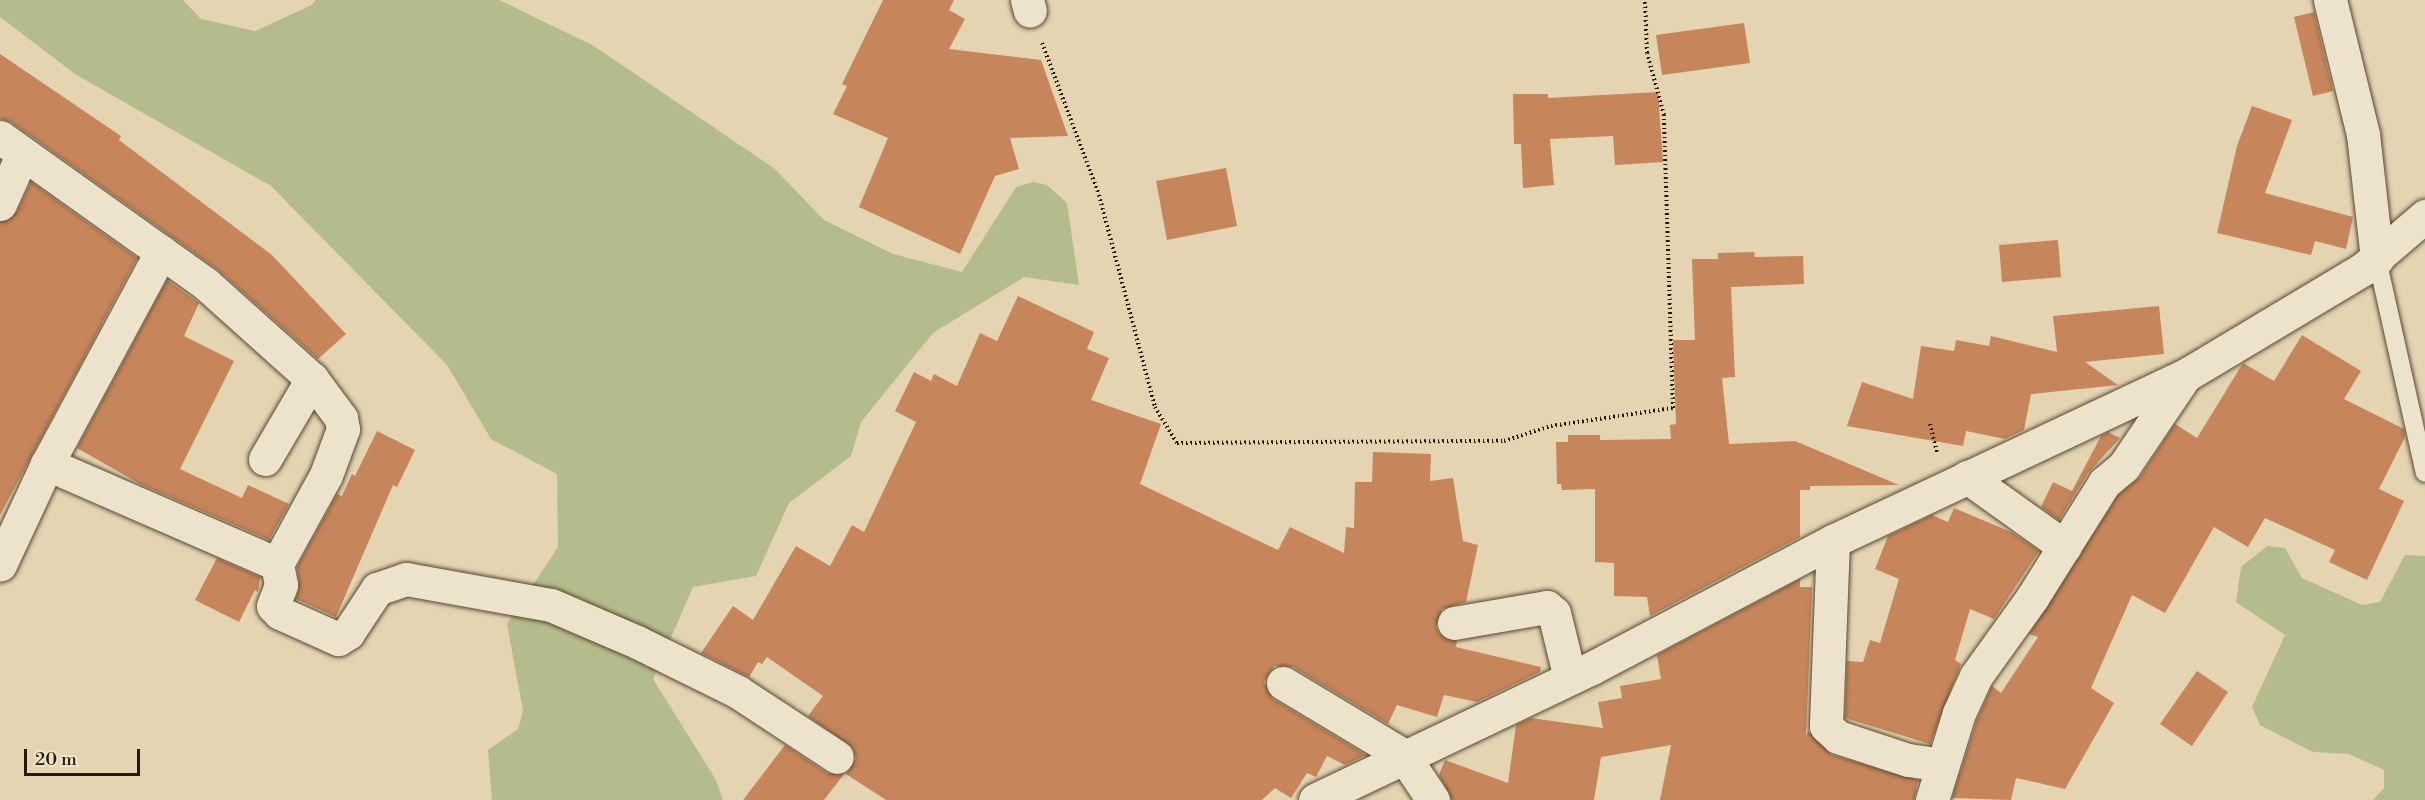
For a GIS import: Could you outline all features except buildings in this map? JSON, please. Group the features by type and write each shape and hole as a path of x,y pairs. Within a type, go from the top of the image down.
{"street":[{"path":"2330,0 2363,134 2376,259"},
{"path":"0,204 11,146 206,284 312,379 341,418 342,438 277,564 281,585 273,606 280,613 338,639 348,633 377,589 406,579 551,605 637,642 738,692 837,757"},
{"path":"1315,800 1403,755 1570,678 1833,541 2186,375 2376,259 2425,216"},
{"path":"0,565 46,464 161,252"},
{"path":"1932,800 1976,676 2065,547 2104,483 2124,466 2186,375"},
{"path":"265,459 312,379"},
{"path":"46,464 277,564"},
{"path":"1967,477 2065,547"},
{"path":"1833,541 1826,726 1838,737 1908,760 1943,765"},
{"path":"1454,623 1547,607 1554,613 1570,678"},
{"path":"1283,682 1403,755 1433,800"}],"lane":[{"path":"2376,259 2425,473"}],"path":[{"path":"1028,6 1099,195 1155,407 1177,443 1504,441 1551,426 1673,408 1664,115 1647,53 1646,0"}],"green space":[{"path":"0,0 183,0 201,19 255,31 312,5 316,0 499,0 594,46 775,169 824,220 893,254 962,272 1016,187 1033,182 1047,185 1067,203 1079,285 1024,277 933,333 861,422 851,456 789,503 756,576 693,587 653,679 716,780 723,800 492,800 488,750 518,729 523,711 507,624 558,547 557,474 491,439 447,365 271,186 75,74 0,17"},
{"path":"2267,546 2285,548 2302,578 2362,605 2380,602 2405,555 2425,556 2425,800 2373,800 2384,788 2384,770 2349,754 2313,752 2260,725 2252,707 2285,635 2236,602 2241,567"}]}
